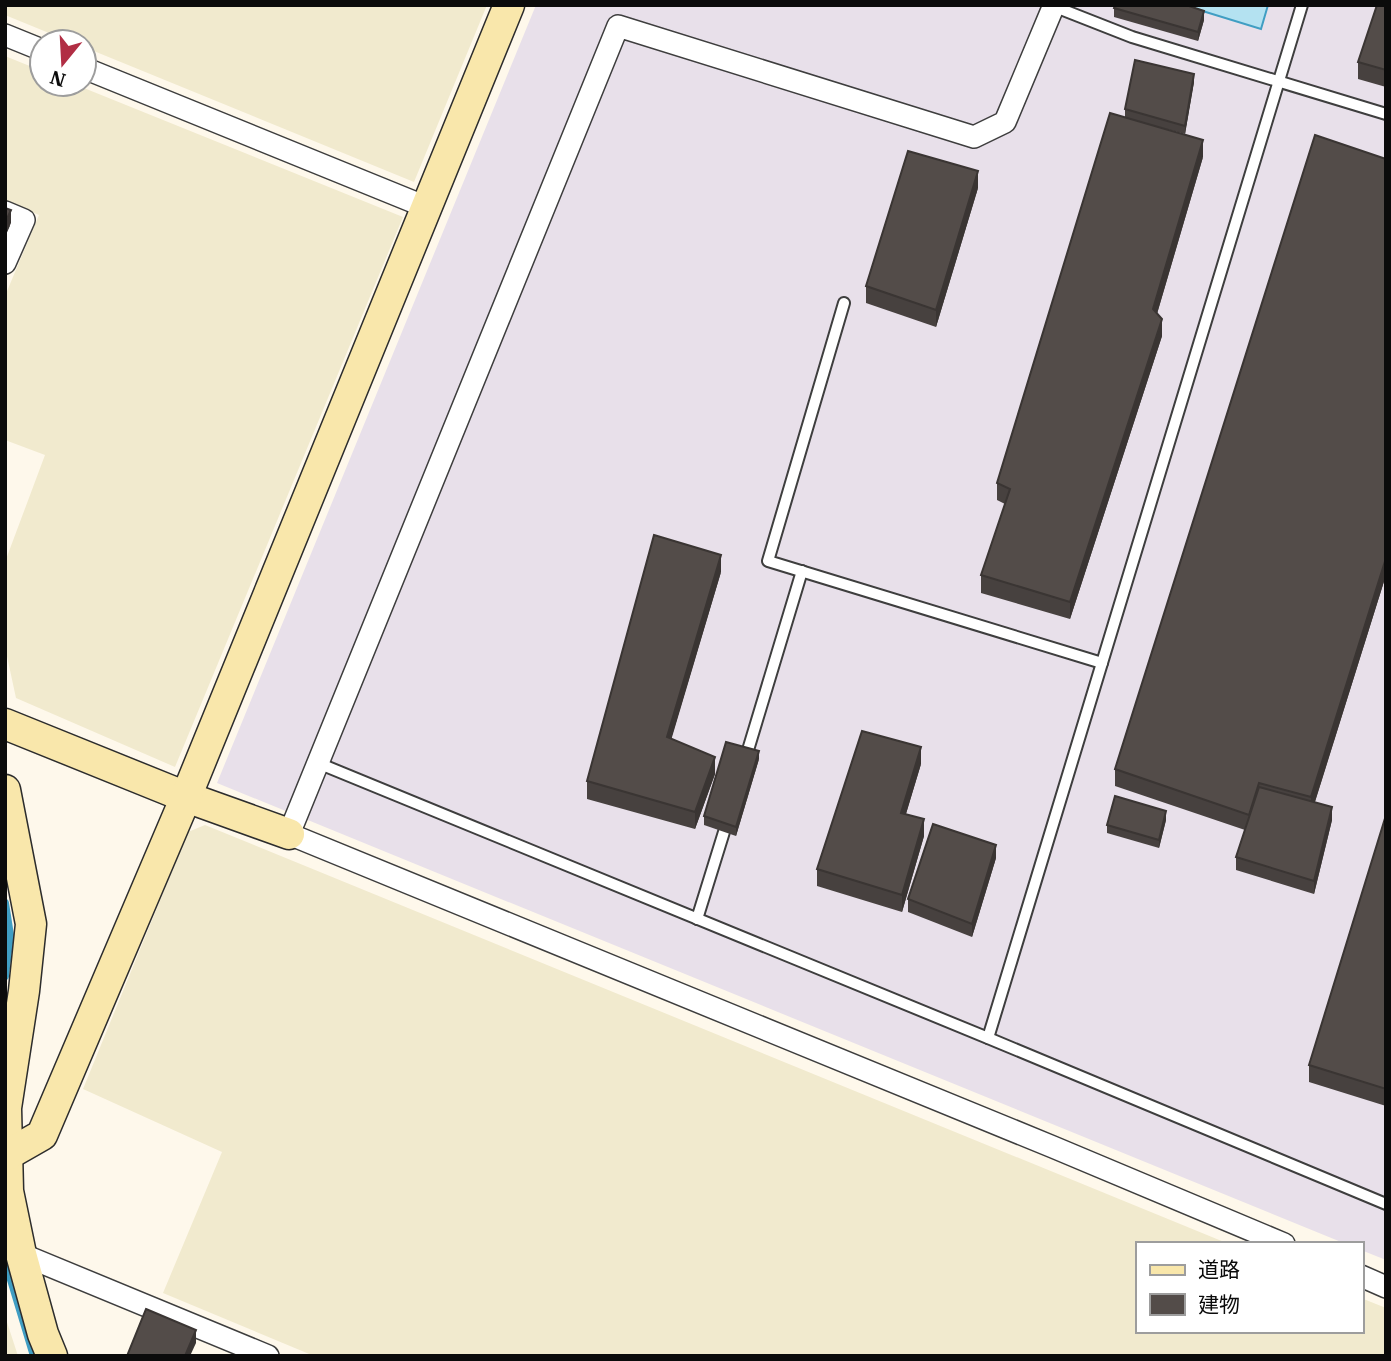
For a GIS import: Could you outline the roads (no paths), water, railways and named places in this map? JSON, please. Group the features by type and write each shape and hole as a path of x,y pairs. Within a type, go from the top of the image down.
{"street":[{"path":"7,1155 42,1135 186,797 509,5"},
{"path":"289,834 618,26 974,137 1005,122 1054,6"},
{"path":"5,36 28,45"},
{"path":"98,74 426,207"},
{"path":"5,212 24,220 5,263"},
{"path":"5,724 186,797 289,834 1279,1242"},
{"path":"5,790 31,924 6,1108 8,1191 21,1254 43,1334 52,1356"},
{"path":"21,1254 268,1356"},
{"path":"1363,1277 1386,1287"}],"lane":[{"path":"988,1038 1303,5"},
{"path":"1054,6 1132,37 1386,114"},
{"path":"844,303 768,561 1102,663"},
{"path":"742,772 803,572"},
{"path":"318,763 1386,1204"},
{"path":"697,919 730,812"}],"water":[{"path":"1183,5 1268,5 1261,29"}],"waterway":[{"path":"5,903 10,935 5,976"},
{"path":"5,1260 34,1356"}]}
